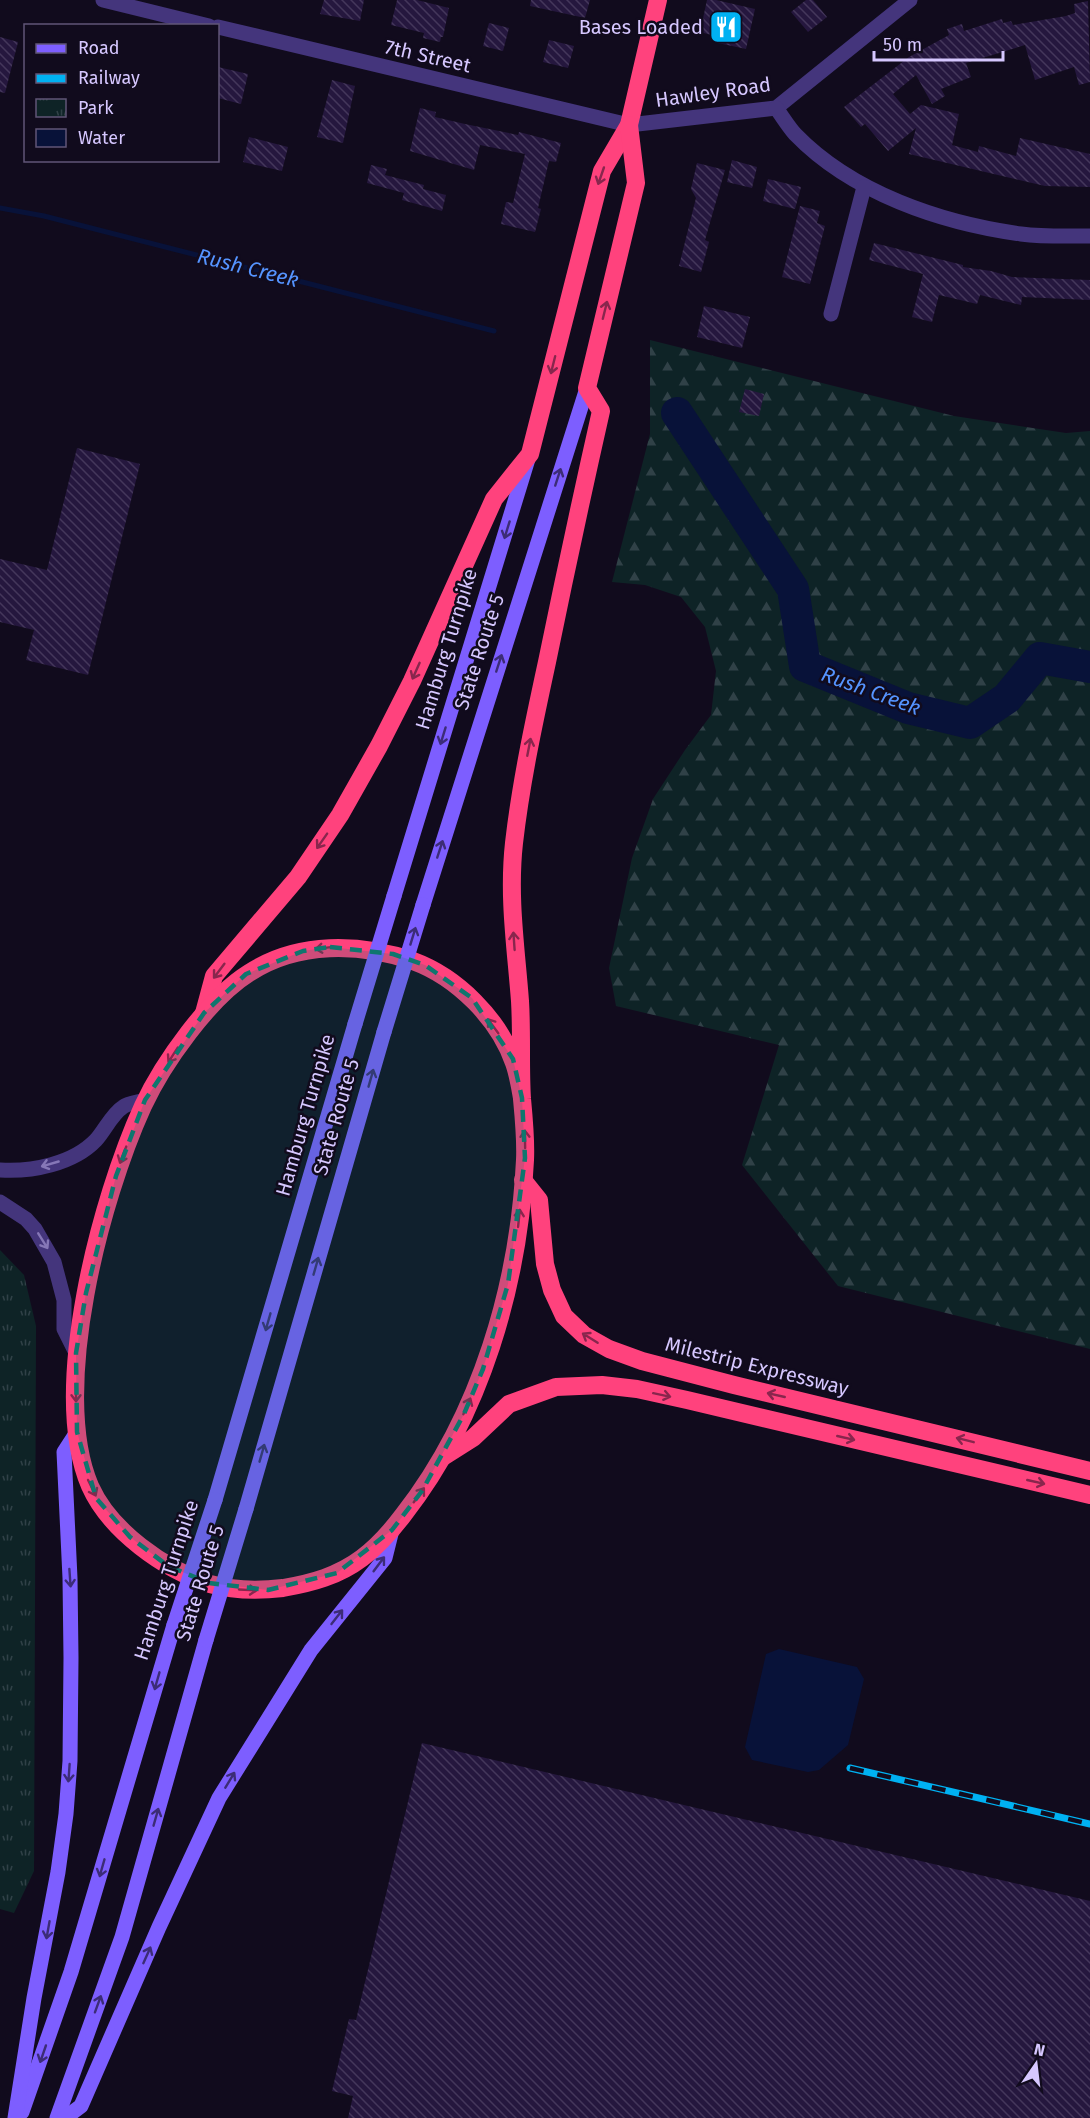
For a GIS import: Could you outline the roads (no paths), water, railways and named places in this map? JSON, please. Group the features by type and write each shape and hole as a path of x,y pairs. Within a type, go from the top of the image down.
{"highway":[{"path":"629,125 658,0"},
{"name":"State Route 5","path":"587,388 636,183 629,125"},
{"name":"Hamburg Turnpike","path":"530,454 602,171 629,125"},
{"path":"522,1098 513,1059 495,1028 472,998 425,965 393,954 330,947 303,951 273,961 246,974 204,1013 185,1037 145,1100 121,1160 102,1221 86,1293 76,1353 77,1432 87,1480 96,1498 112,1520 168,1566 209,1583 246,1591 268,1590 310,1584 338,1573 364,1557 392,1530 422,1491 442,1458 483,1369 508,1284 516,1240 525,1147 520,999 511,904 513,846 528,752 601,411 587,388"},
{"path":"204,1013 214,976 298,877 340,815 412,681 494,499 530,454"},
{"name":"Milestrip Expressway","path":"523,1180 539,1200 545,1264 552,1290 564,1316 584,1335 609,1349 642,1361 734,1385 1090,1471"},
{"path":"442,1458 473,1438 509,1404 556,1388 602,1385 637,1389 687,1400 1090,1495"}],"main road":[{"name":"State Route 5","path":"57,2118 122,1937 206,1640 384,1032 587,388"},
{"name":"Hamburg Turnpike","path":"20,2118 71,1972 174,1625 215,1500 355,1024 530,454"},
{"path":"15,2118 66,1814 70,1761 71,1646 64,1452 77,1432"},
{"path":"65,2118 81,2106 219,1798 311,1650 385,1558 392,1530"}],"street":[{"path":"103,0 201,24"},
{"name":"Hawley Road","path":"629,125 776,108 910,0"},
{"name":"7th Street","path":"219,27 629,125"},
{"path":"776,108 795,133 832,166 864,187 933,213 991,229 1024,234 1090,236"},
{"path":"831,314 864,187"},
{"path":"0,1170 19,1172 74,1155 95,1141 123,1106 145,1100"},
{"path":"0,1203 26,1219 46,1246 62,1287 64,1329 76,1353"}],"water":[{"path":"779,1649 857,1667 864,1679 848,1745 819,1770 808,1772 752,1760 745,1747 766,1654"}],"waterway":[{"name":"Rush Creek","path":"0,208 44,216 494,331"},
{"name":"Rush Creek","path":"677,413 793,589 805,666 908,708 970,723 1007,698 1040,658 1090,667"}],"railway":[{"path":"850,1768 1090,1824"}],"place":[{"name":"Bases Loaded","path":"726,27"}]}
